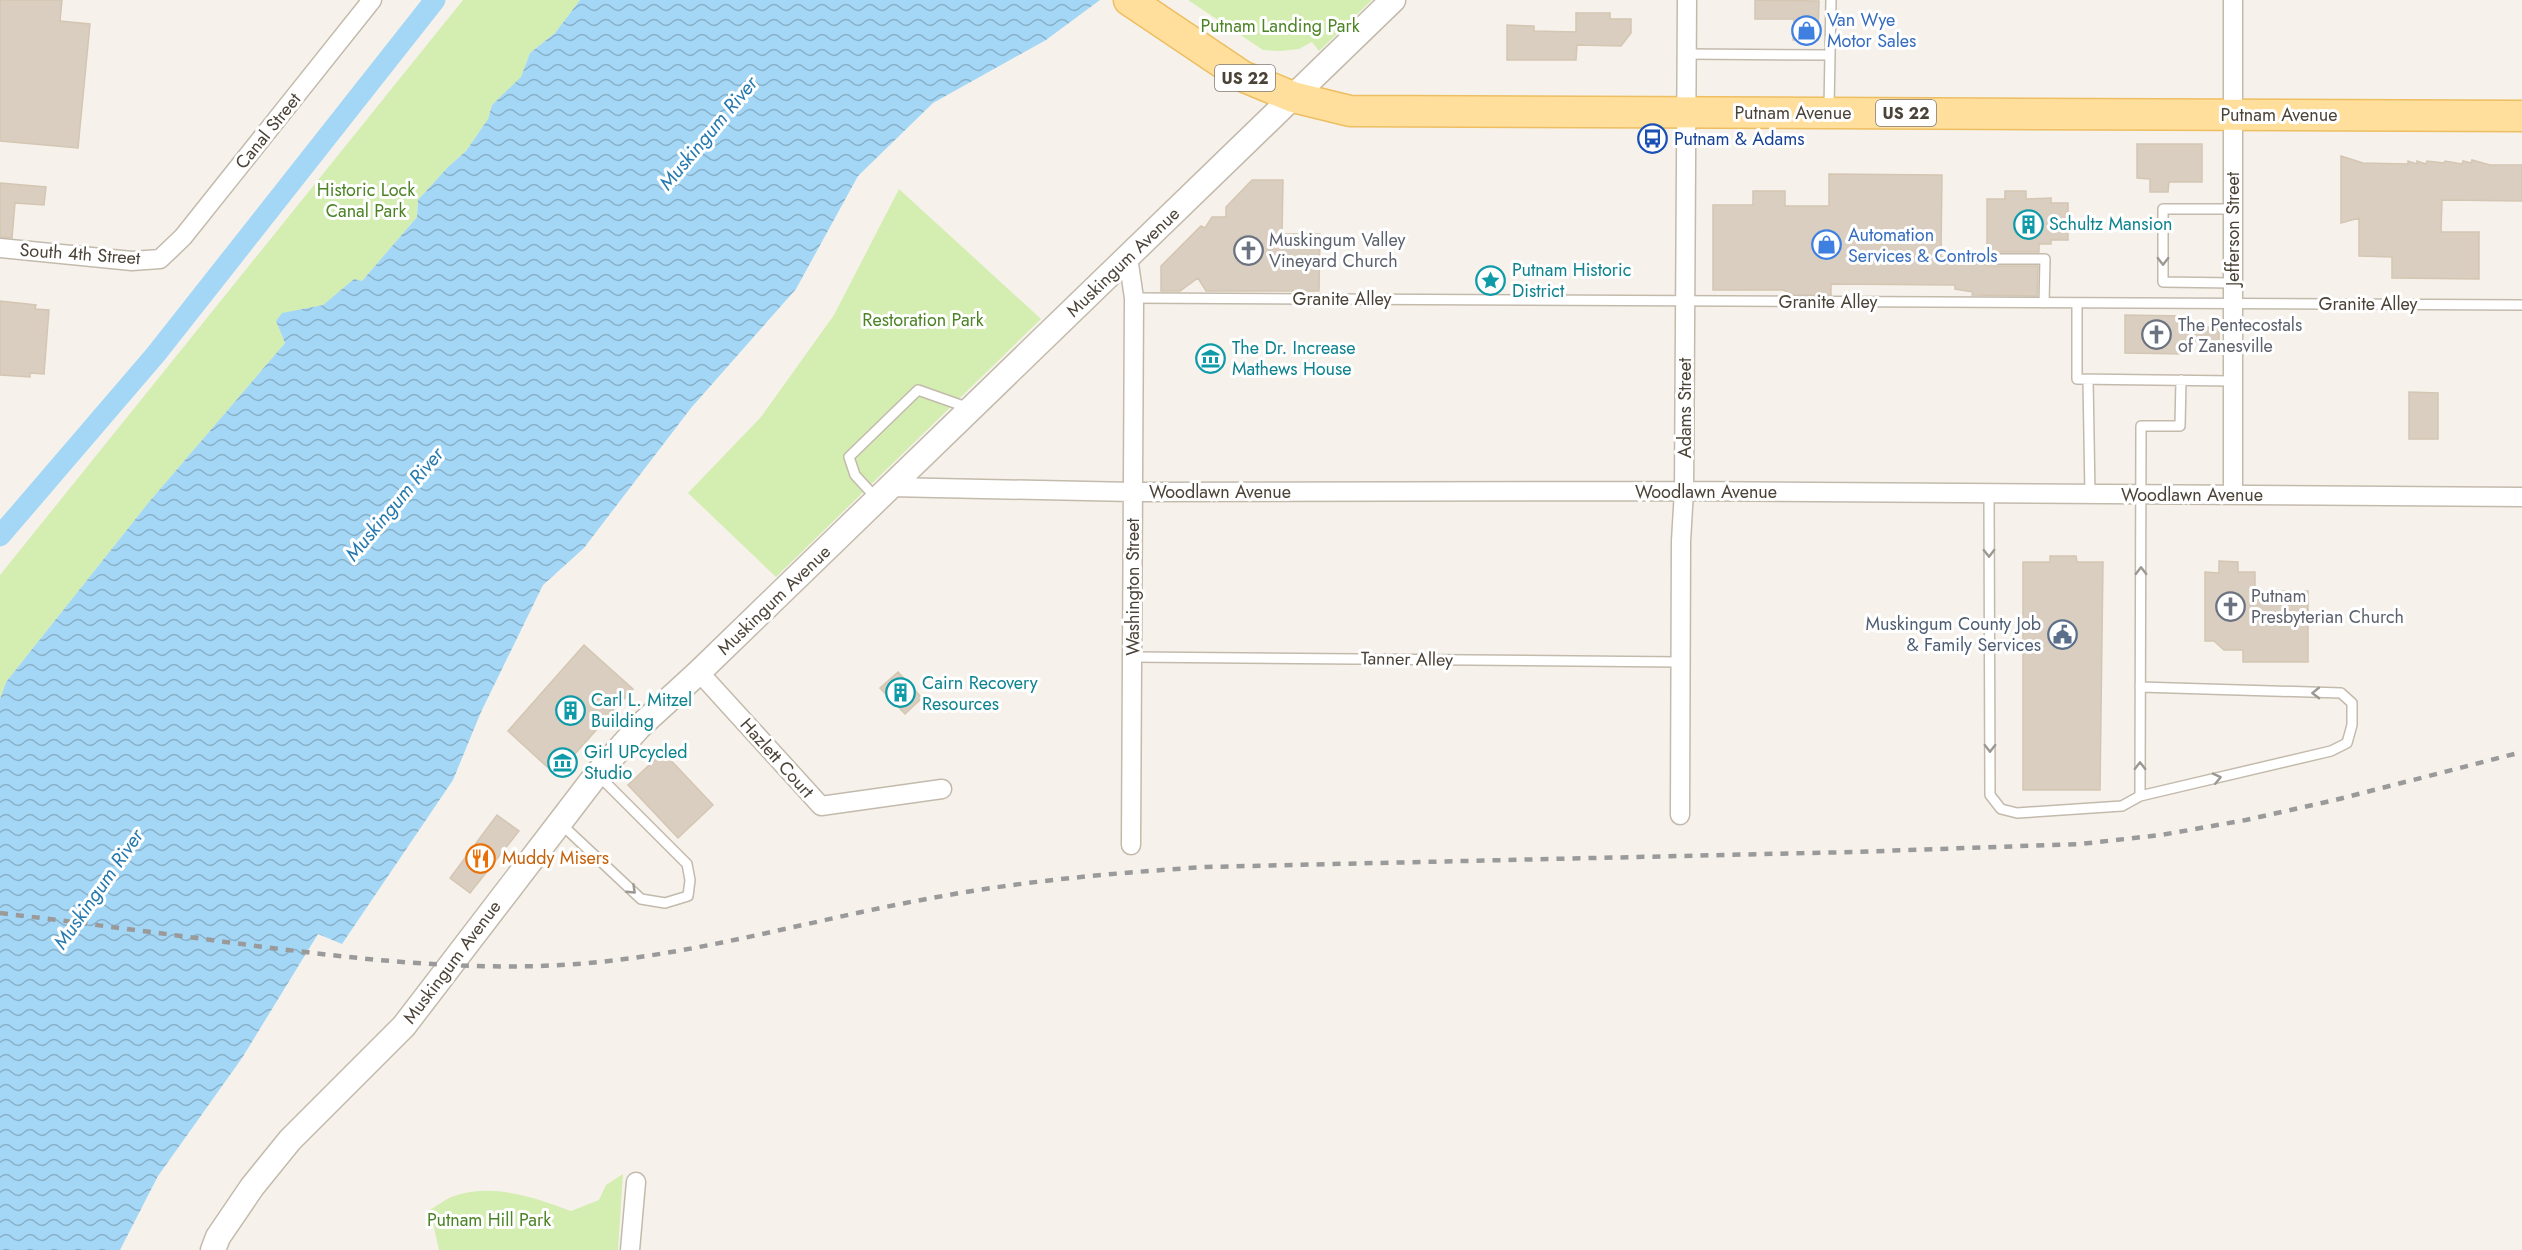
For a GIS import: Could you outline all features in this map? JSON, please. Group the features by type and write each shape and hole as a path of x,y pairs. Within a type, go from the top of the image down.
{"main road":[{"name":"Putnam Avenue","path":"1129,0 1242,76 1293,97 1350,111 2522,116"}],"street":[{"name":"Canal Street","path":"160,259 183,237 372,0"},
{"name":"Muskingum Avenue","path":"213,1250 218,1237 252,1187 290,1140 404,1026 558,822 639,727 699,672 1393,0"},
{"name":"Adams Street","path":"1680,815 1687,0"},
{"name":"Jefferson Street","path":"2233,0 2233,495"},
{"name":"South 4th Street","path":"0,248 132,261 160,259"},
{"name":"Washington Street","path":"1128,257 1134,298 1131,845"},
{"name":"Woodlawn Avenue","path":"883,493 1684,491 1989,495 2522,497"},
{"name":"Hazlett Court","path":"699,672 820,806 942,789"},
{"path":"630,1250 636,1182"}],"lane":[{"path":"1829,113 1832,0"},
{"path":"1687,54 1830,55"},
{"path":"2233,209 2163,210 2163,282 2233,284"},
{"path":"1988,259 2045,259 2044,303"},
{"name":"Granite Alley","path":"1134,298 2522,305"},
{"path":"2077,303 2077,379 2233,381"},
{"path":"2088,379 2090,495"},
{"path":"2140,796 2141,426 2180,426 2181,380"},
{"path":"883,493 855,475 849,457 918,390 971,408"},
{"path":"1989,495 1990,795 2001,809 2017,813 2122,806 2140,796 2331,751 2347,743 2352,725 2352,703 2341,693 2140,687"},
{"name":"Tanner Alley","path":"1133,657 1680,662"},
{"path":"558,822 641,899 665,903 688,896 690,880 687,864 597,774"}],"green space":[{"name":"Historic Lock Canal Park","path":"463,0 580,0 555,33 530,53 521,78 492,105 488,119 466,151 418,200 417,217 361,282 354,279 323,305 282,314 276,321 285,343 149,502 6,682 0,699 0,575"},
{"name":"Putnam Landing Park","path":"1188,0 1372,0 1319,51 1312,42 1299,49 1281,51 1263,50"},
{"name":"Restoration Park","path":"899,189 1041,319 776,577 688,493 761,417 834,315"},
{"name":"Putnam Hill Park","path":"623,1174 618,1250 439,1250 430,1210 451,1197 469,1192 499,1191 528,1197 571,1211 599,1200 606,1185"}],"water":[{"path":"580,0 1100,0 1046,40 933,103 858,176 796,289 691,408 584,548 543,585 481,712 453,780 342,944 318,934 242,1058 158,1176 120,1250 0,1250 0,699 6,682 149,502 285,343 276,321 282,313 323,305 354,279 362,281 417,217 418,200 466,151 488,119 492,105 521,77 530,53 555,33"}],"building":[{"path":"0,0 62,0 60,21 90,24 78,148 0,141"},
{"name":"Van Wye Motor Sales","path":"1755,0 1819,1 1818,40 1793,40 1794,19 1755,19"},
{"path":"1576,13 1610,13 1610,19 1631,19 1631,33 1621,46 1577,45 1576,60 1507,60 1507,25 1534,26 1534,31 1576,32"},
{"path":"2137,144 2202,144 2202,182 2169,182 2168,192 2150,192 2150,179 2137,178"},
{"path":"2341,156 2363,163 2408,164 2408,161 2417,164 2417,161 2426,164 2427,161 2444,163 2445,161 2462,164 2463,161 2471,163 2472,160 2490,165 2522,165 2522,201 2442,200 2441,232 2479,232 2479,279 2392,278 2392,257 2359,256 2359,218 2341,223"},
{"name":"Automation Services & Controls","path":"1829,174 1942,175 1941,257 1982,257 1983,263 1988,266 2038,266 2037,296 1972,295 1973,292 1955,289 1955,285 1831,284 1831,295 1794,295 1783,290 1713,290 1713,205 1753,205 1753,191 1785,191 1785,206 1829,206"},
{"name":"Muskingum Valley Vineyard Church","path":"1252,180 1283,180 1282,234 1320,234 1319,291 1206,291 1198,278 1180,291 1161,291 1161,266 1201,226 1205,228 1212,217 1226,217 1226,207"},
{"path":"0,183 46,187 44,205 15,203 12,238 0,237"},
{"name":"Schultz Mansion","path":"2005,191 2026,191 2026,199 2051,198 2051,203 2068,203 2068,240 2051,240 2051,244 2039,244 2039,252 1987,252 1987,199 2005,199"},
{"path":"0,301 36,305 35,309 49,310 44,374 30,373 30,377 0,375"},
{"name":"The Pentecostals of Zanesville","path":"2125,315 2182,316 2182,327 2219,327 2219,342 2184,342 2184,354 2125,353"},
{"path":"2409,392 2438,393 2438,439 2409,439"},
{"name":"Muskingum County Job & Family Services","path":"2050,556 2076,556 2077,562 2103,562 2100,790 2023,790 2023,562 2050,562"},
{"name":"Putnam Presbyterian Church","path":"2219,561 2238,562 2238,572 2255,572 2255,591 2308,591 2308,662 2243,662 2243,650 2224,650 2214,641 2205,641 2205,572 2219,573"},
{"name":"Carl L. Mitzel Building","path":"584,645 633,689 556,775 508,731"},
{"name":"Cairn Recovery Resources","path":"898,672 922,698 905,714 880,688"},
{"path":"663,752 713,805 678,838 628,785"},
{"name":"Muddy Misers","path":"497,815 519,831 470,893 450,878"}],"waterway":[{"name":"Muskingum River","path":"0,536 156,354 435,0"}],"railway":[{"path":"0,913 290,950 413,963 495,966 577,964 711,945 888,906 966,892 1034,882 1136,872 1205,867 1853,852 2080,844 2161,835 2246,820 2335,800 2522,752"}],"place":[{"name":"Van Wye Motor Sales","path":"1806,30"},
{"name":"Putnam & Adams","path":"1653,139"},
{"name":"Schultz Mansion","path":"2028,224"},
{"name":"Automation Services & Controls","path":"1827,245"},
{"name":"Muskingum Valley Vineyard Church","path":"1248,250"},
{"name":"Putnam Historic District","path":"1491,280"},
{"name":"The Pentecostals of Zanesville","path":"2157,335"},
{"name":"The Dr. Increase Mathews House","path":"1211,358"},
{"name":"Putnam Presbyterian Church","path":"2230,606"},
{"name":"Muskingum County Job & Family Services","path":"2062,634"},
{"name":"Cairn Recovery Resources","path":"901,693"},
{"name":"Carl L. Mitzel Building","path":"570,710"},
{"name":"Girl UPcycled Studio","path":"563,762"},
{"name":"Muddy Misers","path":"481,858"}]}
